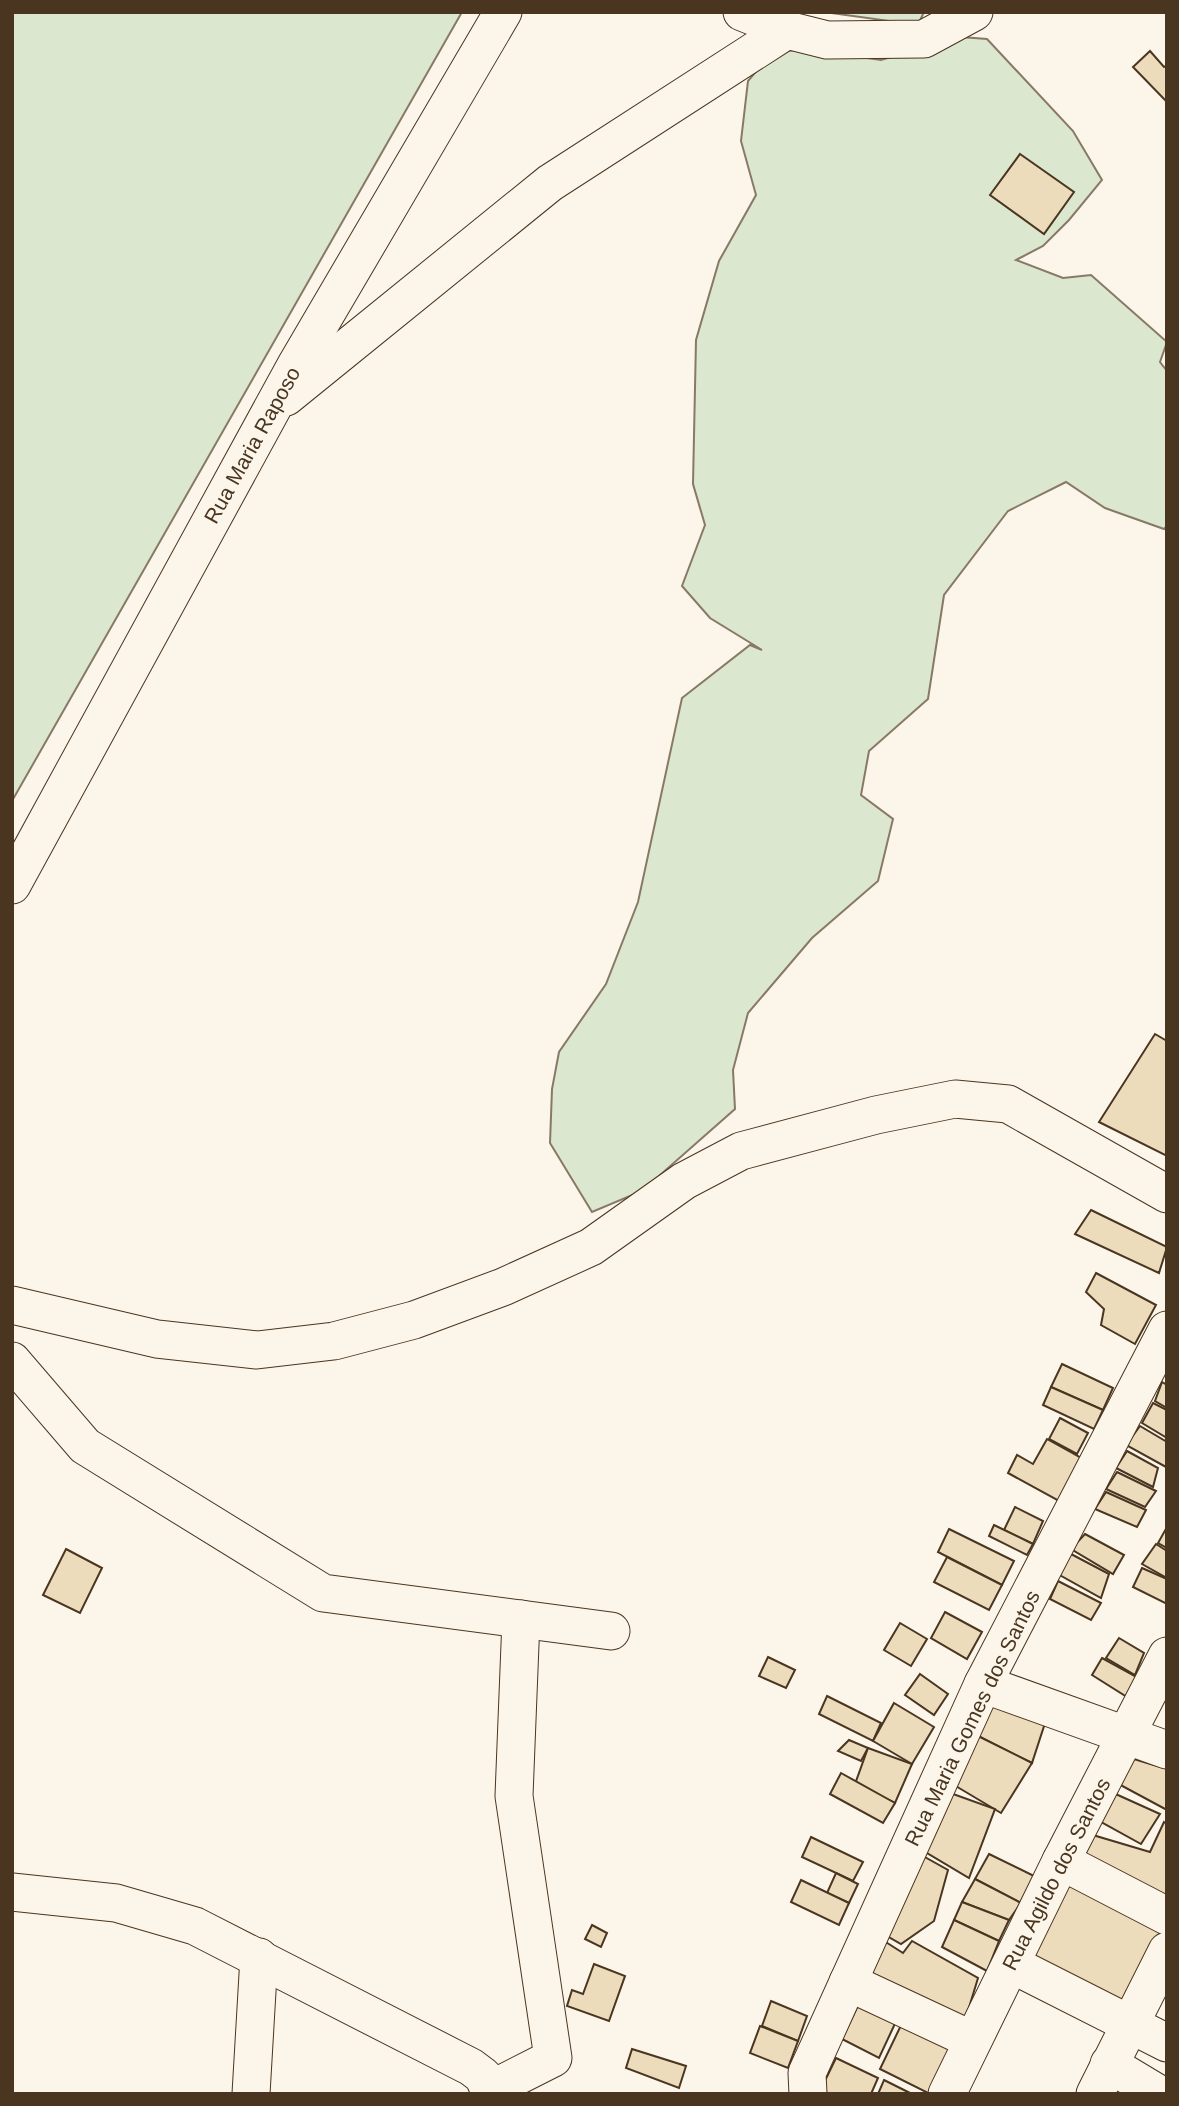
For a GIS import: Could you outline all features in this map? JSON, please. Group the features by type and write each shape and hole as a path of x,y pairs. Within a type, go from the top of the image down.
{"street":[{"name":"Rua Maria Raposo","path":"12,885 272,408 503,12"},
{"path":"742,12 787,30 827,40 924,39 974,12"},
{"path":"272,408 550,183 787,30"},
{"path":"12,1306 182,1341 257,1350 334,1342 414,1320 503,1287 591,1247 684,1181 741,1151 876,1115 955,1099 1008,1104 1167,1194"},
{"name":"Rua Maria Gomes dos Santos","path":"808,2084 848,1982 983,1684 1167,1330"},
{"path":"12,1361 85,1446 323,1593 611,1631"},
{"path":"12,1892 116,1903 195,1926 471,2067 483,2076 491,2092 553,2058 514,1796 521,1619"},
{"name":"Rua Agildo dos Santos","path":"947,2094 1061,1861 1167,1656"},
{"path":"983,1684 1167,1750"},
{"path":"1061,1861 1167,1916"},
{"path":"1158,2094 1102,2079 1167,1951"},
{"path":"251,2094 259,1957"},
{"path":"1011,1964 1167,2043"},
{"path":"848,1982 972,2040"}],"green space":[{"path":"12,12 462,12 12,801"},
{"path":"824,12 924,12 918,25"},
{"path":"961,37 987,39 1073,131 1102,180 1043,246 1016,260 1063,278 1091,275 1167,342 1160,362 1167,371 1167,526 1164,529 1105,508 1066,482 1008,511 944,595 928,699 869,751 861,795 893,819 878,881 812,938 748,1013 733,1070 735,1109 642,1191 592,1212 550,1143 552,1089 559,1052 606,984 638,902 682,698 750,645 762,650 710,618 682,586 705,525 693,484 696,340 719,261 756,195 741,141 748,81 772,53 803,49 881,60"}],"building":[{"path":"1150,51 1164,67 1167,65 1167,102 1133,67"},
{"path":"1020,154 1074,192 1044,234 990,195"},
{"path":"1155,1034 1167,1041 1167,1156 1099,1122"},
{"path":"1091,1210 1167,1247 1159,1273 1075,1234"},
{"path":"1096,1273 1156,1305 1135,1344 1101,1325 1104,1309 1086,1292"},
{"path":"1062,1364 1113,1388 1103,1410 1051,1387"},
{"path":"1162,1382 1167,1385 1167,1408 1155,1401"},
{"path":"1051,1387 1103,1410 1094,1429 1043,1405"},
{"path":"1153,1403 1167,1410 1167,1438 1142,1423"},
{"path":"1060,1418 1088,1433 1077,1454 1049,1439"},
{"path":"1140,1426 1167,1442 1166,1467 1126,1445"},
{"path":"1047,1439 1083,1459 1059,1501 1008,1473 1017,1455 1033,1464"},
{"path":"1127,1451 1158,1468 1153,1487 1116,1468"},
{"path":"1117,1472 1156,1491 1145,1507 1106,1489"},
{"path":"1106,1492 1146,1510 1137,1527 1095,1509"},
{"path":"1015,1507 1043,1521 1033,1544 1004,1530"},
{"path":"994,1525 1033,1544 1027,1555 989,1536"},
{"path":"1167,1527 1167,1548 1158,1543"},
{"path":"949,1529 1014,1561 1002,1585 938,1552"},
{"path":"1085,1534 1124,1555 1113,1574 1071,1549"},
{"path":"1156,1544 1167,1551 1167,1578 1142,1564"},
{"path":"66,1549 102,1568 80,1613 43,1595"},
{"path":"1071,1554 1109,1574 1101,1598 1056,1573"},
{"path":"947,1557 1002,1585 989,1610 934,1582"},
{"path":"1142,1568 1167,1579 1167,1604 1133,1587"},
{"path":"1058,1581 1101,1603 1091,1620 1050,1599"},
{"path":"945,1612 982,1632 967,1659 931,1638"},
{"path":"900,1623 927,1639 911,1666 884,1650"},
{"path":"1119,1638 1144,1653 1135,1675 1106,1658"},
{"path":"768,1657 795,1670 786,1688 759,1676"},
{"path":"1102,1658 1144,1681 1135,1702 1092,1675"},
{"path":"920,1674 948,1694 934,1715 905,1695"},
{"path":"827,1696 881,1723 873,1741 819,1714"},
{"path":"894,1703 934,1727 912,1764 873,1741"},
{"path":"993,1704 1045,1723 1032,1763 978,1736"},
{"path":"978,1736 1032,1763 1001,1813 949,1782"},
{"path":"849,1740 868,1748 861,1761 838,1751"},
{"path":"868,1748 912,1764 895,1803 855,1784"},
{"path":"1124,1756 1167,1769 1167,1810 1113,1781"},
{"path":"841,1773 895,1803 883,1823 830,1794"},
{"path":"942,1790 995,1809 969,1878 917,1847"},
{"path":"1109,1791 1160,1814 1141,1844 1094,1818"},
{"path":"1164,1822 1167,1824 1167,1899 1070,1860 1086,1833 1150,1852"},
{"path":"811,1837 863,1862 853,1881 802,1857"},
{"path":"914,1851 948,1870 934,1921 901,1944 880,1932"},
{"path":"989,1854 1036,1877 1021,1903 975,1879"},
{"path":"836,1873 858,1884 849,1903 827,1893"},
{"path":"1068,1878 1162,1928 1126,2008 1026,1954"},
{"path":"975,1879 1021,1903 1009,1920 962,1902"},
{"path":"801,1880 849,1903 839,1925 791,1902"},
{"path":"962,1902 1009,1920 999,1941 954,1920"},
{"path":"954,1920 999,1941 987,1971 942,1947"},
{"path":"592,1925 607,1933 601,1947 585,1939"},
{"path":"881,1939 903,1953 912,1941 978,1978 964,2024 866,1972"},
{"path":"594,1964 625,1976 609,2021 567,2006 572,1990 583,1994"},
{"path":"862,1997 899,2015 879,2058 842,2039"},
{"path":"771,2001 807,2016 798,2041 762,2026"},
{"path":"905,2017 956,2042 930,2094 880,2069"},
{"path":"760,2026 798,2041 788,2068 750,2053"},
{"path":"632,2049 686,2066 679,2088 626,2068"},
{"path":"836,2058 878,2078 871,2094 819,2093"},
{"path":"884,2080 912,2094 878,2094"}]}
